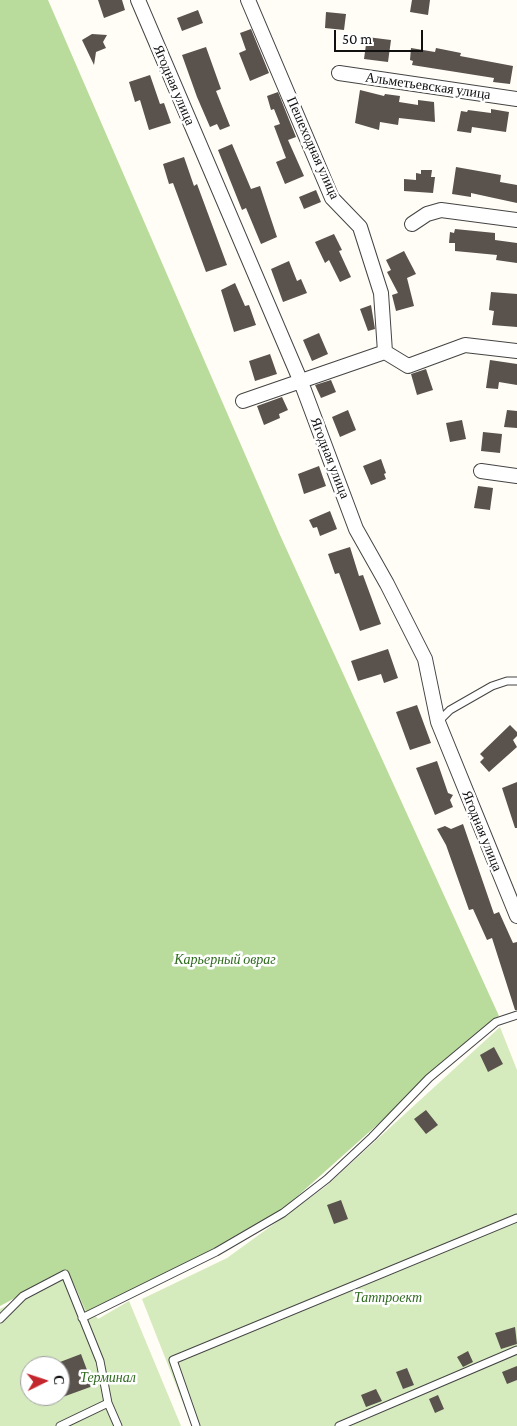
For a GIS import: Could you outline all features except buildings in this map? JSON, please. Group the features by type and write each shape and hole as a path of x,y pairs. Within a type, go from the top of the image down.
{"street":[{"name":"Ягодная улица","path":"138,0 300,382 356,529 387,584 425,659 438,722 517,916"},
{"name":"Пешеходная улица","path":"248,0 332,198 360,227 381,294 385,352"},
{"name":"Альметьевская улица","path":"339,73 517,99"},
{"path":"412,224 427,214 441,210 517,220"},
{"path":"243,401 385,352 408,366 464,345 517,351"},
{"path":"481,471 517,476"}],"lane":[{"path":"438,722 450,710 492,686 507,681 517,681"},
{"path":"82,1318 223,1248 283,1213 327,1179 429,1078 496,1022 517,1016"},
{"path":"196,1426 173,1360 517,1218"},
{"path":"0,1319 23,1296 65,1274 100,1361 108,1403 118,1426"},
{"path":"339,1426 517,1350"},
{"path":"60,1426 108,1403"}],"green space":[{"name":"Карьерный овраг","path":"0,0 48,0 280,535 499,1016 283,1209 90,1319 67,1270 0,1306"},
{"name":"Татпроект","path":"500,1027 517,1070 517,1426 192,1426 142,1299 227,1258 325,1187"},
{"name":"Терминал","path":"64,1277 98,1319 129,1301 181,1426 0,1426 0,1309"}]}
